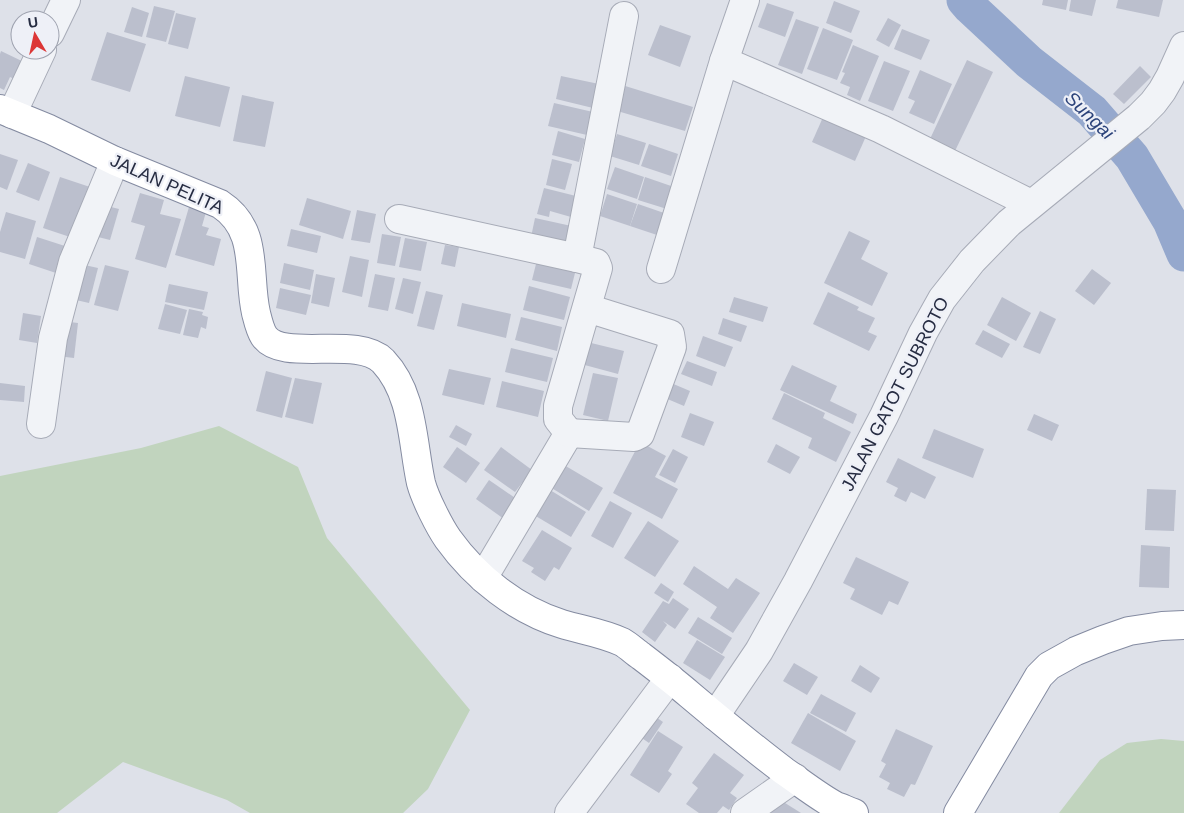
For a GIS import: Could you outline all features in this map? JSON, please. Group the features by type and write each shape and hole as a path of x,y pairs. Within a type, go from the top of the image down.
{"highway":[{"name":"JALAN PELITA","path":"6,111 115,161 228,209 238,222 248,241 254,305 264,337 273,344 285,347 352,349 381,359 402,391 408,408 422,486 436,519 448,539 483,578 514,602 534,613 561,624 601,634 623,643 670,678 760,753 836,805 854,813"},
{"path":"958,813 1039,676 1049,666 1076,651 1129,631 1184,625"}],"street":[{"path":"60,12 66,0"},
{"path":"661,268 724,60 745,0"},
{"path":"576,258 624,16"},
{"name":"JALAN GATOT SUBROTO","path":"1148,120 1153,103 1170,78 1184,46"},
{"path":"6,111 36,60"},
{"path":"724,60 882,129 1031,204"},
{"name":"JALAN GATOT SUBROTO","path":"890,417 968,293 991,265 1013,241 1050,211 1084,174 1148,120 1171,105 1184,86"},
{"path":"41,424 53,338 73,262 115,161"},
{"name":"JALAN GATOT SUBROTO","path":"720,721 752,693 810,592 890,417 923,333 942,299 972,261 1009,223 1031,204 1084,174"},
{"path":"400,218 596,263 598,268 558,406 558,419 569,433 634,437 640,434 672,347 670,334 587,308"},
{"path":"483,578 569,433"},
{"path":"569,813 670,678"},
{"path":"745,813 795,778"}],"green space":[{"path":"219,426 298,467 327,538 470,710 428,789 403,813 250,813 227,800 123,762 57,813 0,813 0,476 141,448"},
{"path":"1161,739 1184,741 1184,813 1059,813 1100,760 1127,743"}],"building":[{"path":"1043,0 1068,0 1066,10 1042,5"},
{"path":"1071,0 1096,0 1092,16 1069,11"},
{"path":"1118,0 1163,0 1159,17 1116,8"},
{"path":"834,1 860,11 851,33 826,23"},
{"path":"767,3 794,12 785,37 758,27"},
{"path":"154,6 175,11 166,42 146,37"},
{"path":"132,7 149,13 142,37 124,32"},
{"path":"176,13 196,18 188,49 168,44"},
{"path":"888,18 901,25 889,47 876,40"},
{"path":"796,19 819,27 802,74 778,65"},
{"path":"660,25 691,36 680,67 648,55"},
{"path":"823,28 853,40 837,80 807,69"},
{"path":"902,29 930,40 921,60 894,49"},
{"path":"107,32 146,44 130,92 91,80"},
{"path":"853,45 879,56 860,101 847,95 850,87 840,83 845,73 842,72"},
{"path":"1,51 10,55 10,60 20,60 28,64 19,81 10,77 4,90 0,88"},
{"path":"967,60 993,72 955,151 930,139"},
{"path":"884,61 910,71 893,111 868,101"},
{"path":"1140,66 1151,77 1124,104 1113,94"},
{"path":"920,70 952,84 934,124 909,113 915,101 908,98"},
{"path":"185,76 230,87 220,127 175,116"},
{"path":"561,76 599,84 593,108 556,99"},
{"path":"622,85 693,107 685,131 614,110"},
{"path":"242,95 274,102 265,147 233,141"},
{"path":"554,103 593,112 587,135 548,126"},
{"path":"824,115 867,134 855,161 812,142"},
{"path":"558,131 585,139 579,162 552,155"},
{"path":"617,134 646,143 639,165 610,156"},
{"path":"649,144 678,154 671,176 641,166"},
{"path":"0,154 18,160 7,190 0,187"},
{"path":"552,159 572,164 565,190 546,185"},
{"path":"28,163 50,172 39,201 16,192"},
{"path":"615,167 644,177 637,199 607,189"},
{"path":"60,177 90,187 73,238 43,228"},
{"path":"645,177 674,187 667,209 638,200"},
{"path":"544,188 576,196 571,217 550,211 549,217 537,214"},
{"path":"140,193 164,200 160,214 181,219 166,268 135,259 145,226 131,222"},
{"path":"607,194 637,204 630,226 600,216"},
{"path":"307,198 351,211 343,239 299,225"},
{"path":"99,204 119,209 110,240 90,235"},
{"path":"638,204 667,214 660,236 630,226"},
{"path":"189,207 206,212 202,226 209,228 206,235 221,239 214,266 175,255"},
{"path":"357,210 376,214 370,243 351,240"},
{"path":"6,212 36,221 25,259 0,252 0,232"},
{"path":"535,218 576,227 570,251 530,242"},
{"path":"291,229 321,236 317,253 287,246"},
{"path":"849,231 870,241 861,259 888,273 872,306 824,283"},
{"path":"382,234 401,237 395,266 377,263"},
{"path":"37,237 68,247 59,274 29,264"},
{"path":"405,238 427,242 421,271 399,267"},
{"path":"445,245 459,247 455,267 441,264"},
{"path":"350,256 369,260 362,297 342,292"},
{"path":"538,256 577,265 571,289 532,280"},
{"path":"71,262 98,268 89,303 63,297"},
{"path":"284,263 314,270 310,290 280,283"},
{"path":"105,265 129,271 118,311 94,305"},
{"path":"1092,269 1111,283 1094,305 1075,291"},
{"path":"316,274 335,278 329,307 311,303"},
{"path":"375,274 395,278 388,311 368,307"},
{"path":"403,278 421,282 413,314 395,309"},
{"path":"169,284 208,292 204,310 165,302"},
{"path":"529,286 570,297 564,320 523,310"},
{"path":"280,288 311,295 306,315 276,308"},
{"path":"426,291 443,295 434,330 417,326"},
{"path":"828,292 859,307 857,310 875,318 868,332 877,336 869,351 813,324"},
{"path":"734,297 768,307 763,322 729,312"},
{"path":"1002,297 1031,313 1016,341 987,325"},
{"path":"462,303 511,314 506,338 457,326"},
{"path":"165,304 187,310 180,334 158,329"},
{"path":"189,309 203,312 202,315 208,317 206,329 201,327 198,338 183,335"},
{"path":"1040,311 1056,319 1040,354 1023,347"},
{"path":"23,313 41,316 37,343 19,340"},
{"path":"521,317 562,327 557,351 515,340"},
{"path":"723,318 747,326 741,342 718,334"},
{"path":"53,320 78,323 74,358 49,355"},
{"path":"983,330 1010,344 1002,358 975,344"},
{"path":"703,336 733,347 725,367 696,356"},
{"path":"587,342 624,351 618,374 581,364"},
{"path":"511,348 553,358 547,382 505,372"},
{"path":"687,361 717,372 712,386 681,374"},
{"path":"792,365 837,386 830,401 857,414 853,424 780,390"},
{"path":"449,369 491,378 484,405 442,395"},
{"path":"266,371 292,378 282,418 256,411"},
{"path":"593,373 618,378 608,421 583,415"},
{"path":"295,378 322,383 313,424 285,417"},
{"path":"664,380 690,391 684,406 658,395"},
{"path":"502,381 544,391 538,417 496,407"},
{"path":"0,383 25,386 24,402 0,400"},
{"path":"784,393 825,413 823,418 851,432 836,462 808,448 812,438 772,419"},
{"path":"690,413 714,422 704,446 681,437"},
{"path":"1034,414 1059,425 1052,441 1027,430"},
{"path":"456,425 472,434 466,446 449,437"},
{"path":"934,429 984,449 973,478 922,458"},
{"path":"640,442 666,456 655,477 678,489 662,519 613,493"},
{"path":"776,444 800,457 790,474 767,462"},
{"path":"457,447 480,463 466,483 443,467"},
{"path":"501,447 532,470 515,492 484,470"},
{"path":"673,449 688,457 675,483 659,475"},
{"path":"898,458 936,477 925,499 911,492 906,502 894,496 898,488 886,482"},
{"path":"564,465 603,488 589,511 550,487"},
{"path":"489,480 518,500 504,519 476,499"},
{"path":"1147,489 1176,490 1174,531 1145,530"},
{"path":"550,490 586,512 571,537 534,515"},
{"path":"610,501 632,513 613,548 591,536"},
{"path":"648,521 679,541 655,577 624,558"},
{"path":"542,530 572,548 559,570 554,567 545,581 531,572 534,568 522,561"},
{"path":"1141,545 1170,547 1169,588 1139,587"},
{"path":"856,557 909,582 898,605 889,601 882,615 850,599 855,589 843,583"},
{"path":"694,566 728,589 736,578 760,593 733,633 710,618 717,607 683,584"},
{"path":"661,583 674,592 668,602 654,593"},
{"path":"673,598 689,609 675,629 663,621 667,625 655,642 642,632 663,601 669,604"},
{"path":"698,617 732,638 722,654 688,633"},
{"path":"697,640 725,657 710,680 683,663"},
{"path":"794,663 818,677 807,695 783,681"},
{"path":"860,665 880,678 871,693 851,681"},
{"path":"821,694 856,713 846,732 810,713"},
{"path":"650,713 663,722 649,743 636,734"},
{"path":"808,713 856,741 840,771 791,743"},
{"path":"896,729 933,746 915,785 911,784 904,797 887,789 890,783 879,777 886,764 881,761"},
{"path":"658,731 683,747 668,771 672,774 659,793 630,775"},
{"path":"714,753 744,775 730,793 737,798 729,810 723,806 717,813 699,813 686,804 698,788 692,783"},
{"path":"777,798 801,813 767,813"}],"waterway":[{"name":"Sungai","path":"964,0 1029,62 1092,111 1132,157 1170,221 1184,254"}]}
